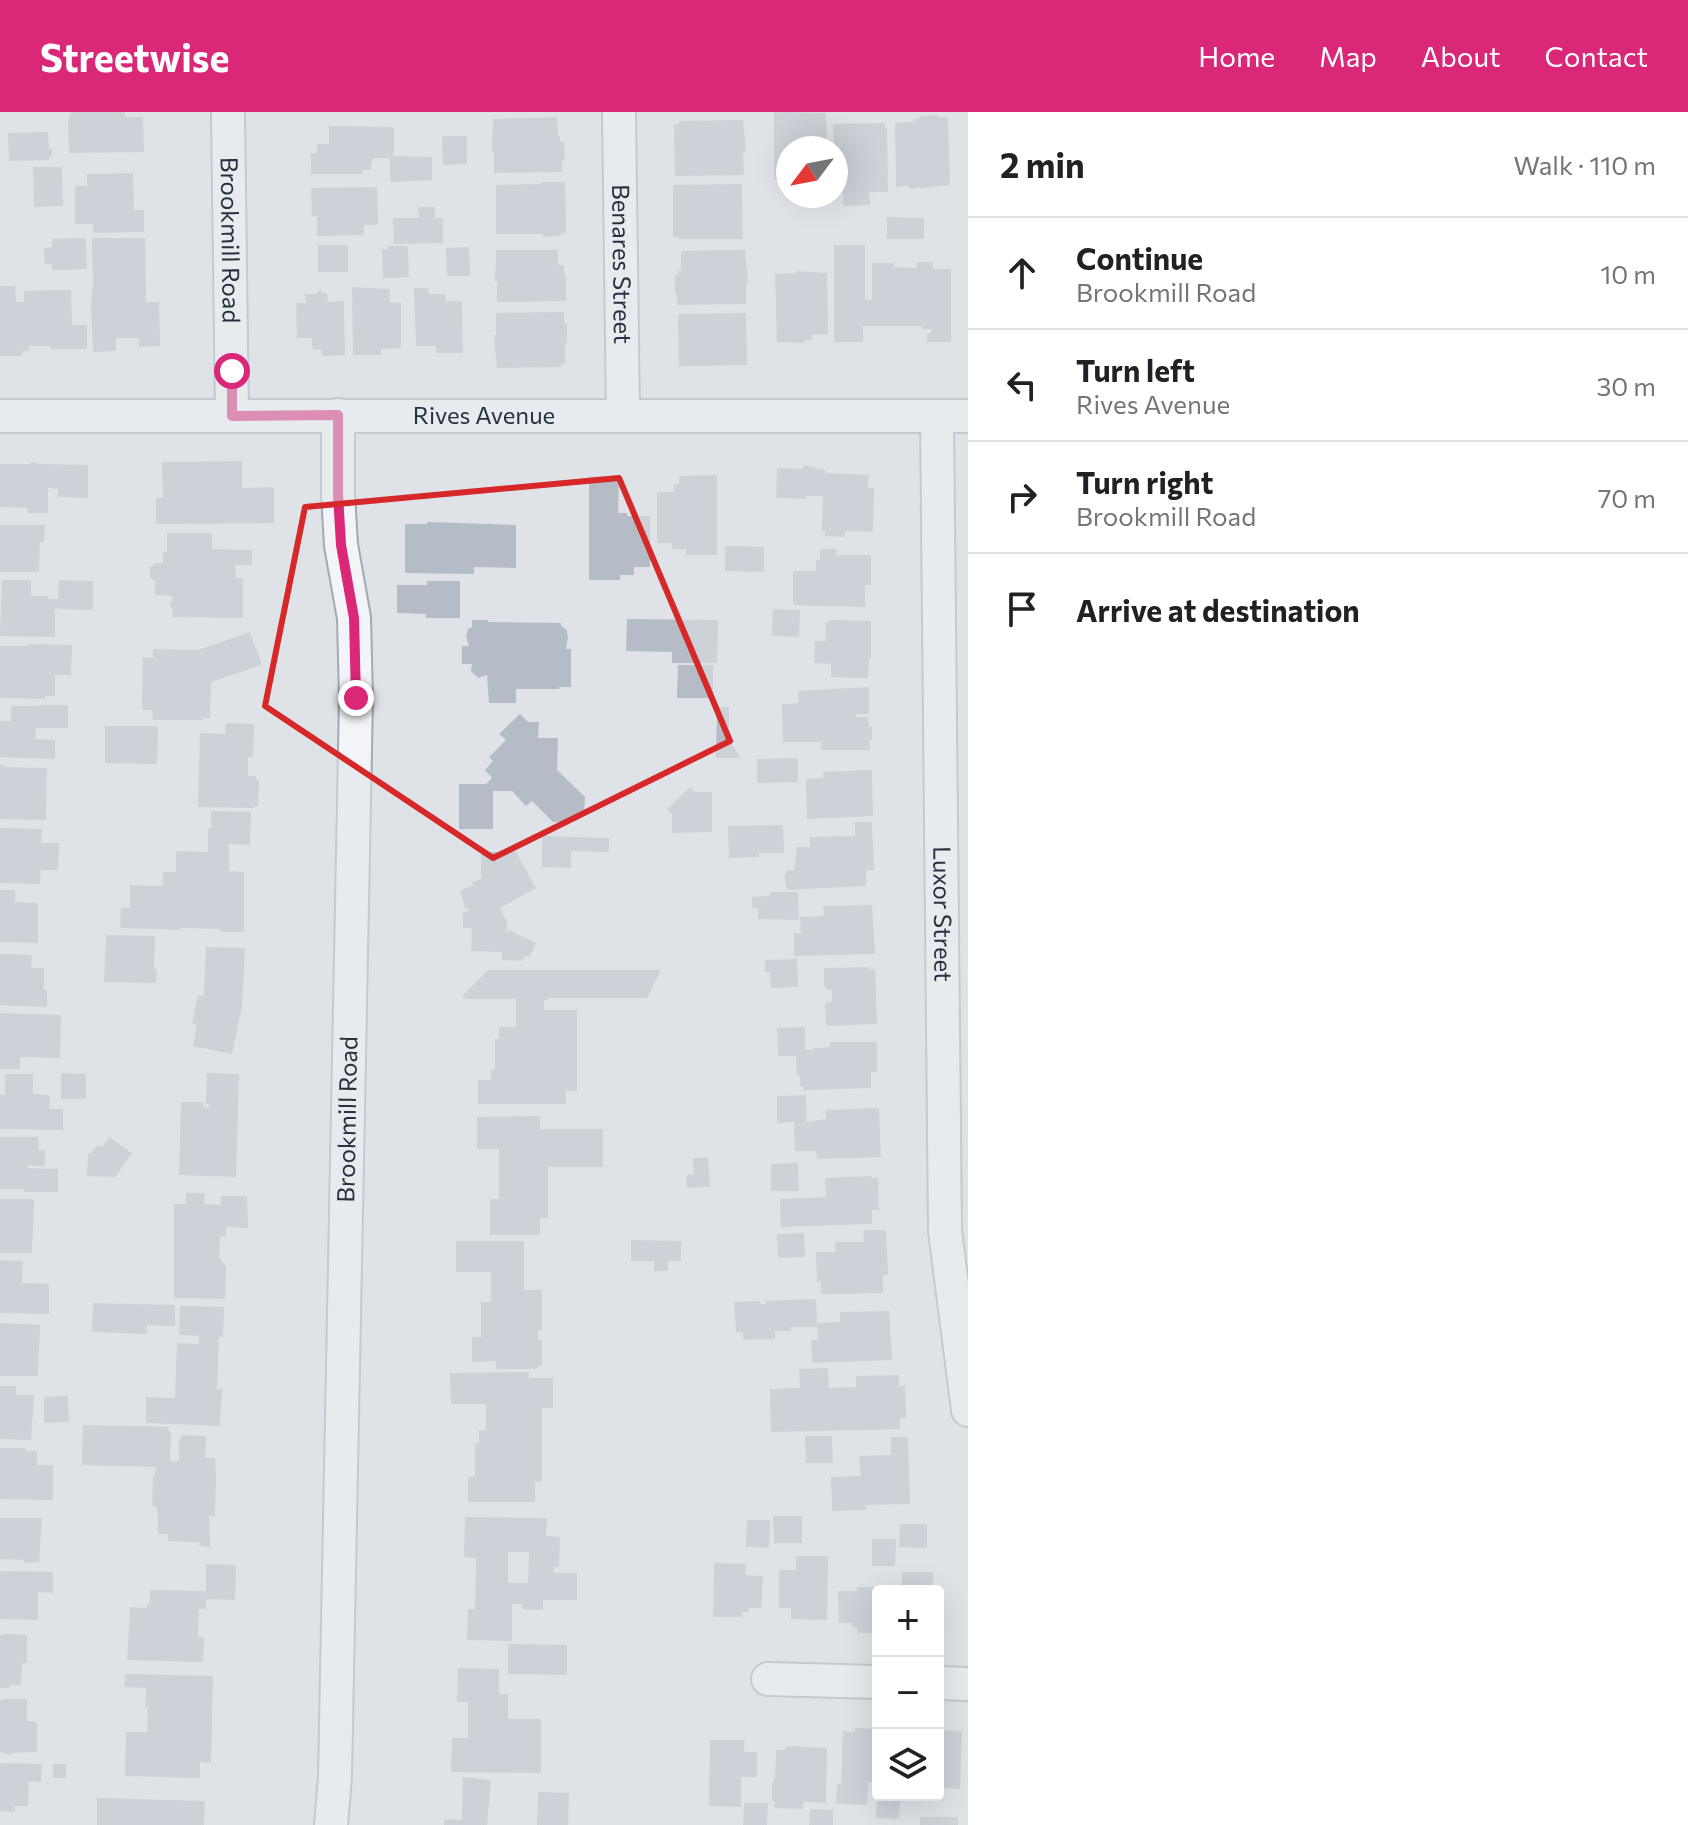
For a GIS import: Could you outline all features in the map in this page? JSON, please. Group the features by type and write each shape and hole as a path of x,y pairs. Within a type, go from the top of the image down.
{"street":[{"name":"Brookmill Road","path":"228,112 232,416"},
{"name":"Benares Street","path":"619,112 623,416"},
{"name":"Brookmill Road","path":"331,1825 356,698 354,618 341,545 338,415"},
{"name":"Rives Avenue","path":"0,416 953,416"},
{"name":"Luxor Street","path":"953,416 945,1231 968,1410"},
{"path":"768,1679 872,1682"},
{"path":"944,1683 968,1684"}],"highlighted area":[{"path":"619,478 730,741 493,858 265,706 305,507"}],"building":[{"path":"70,112 125,112 125,117 143,117 144,152 69,153"},
{"path":"774,112 826,113 827,136 776,136 774,180"},
{"path":"919,116 948,117 950,185 909,189 909,186 896,187 895,123 914,122 913,119 919,119"},
{"path":"557,117 558,136 560,142 564,141 562,172 494,173 493,119"},
{"path":"743,120 744,175 675,176 674,124 679,124 679,121"},
{"path":"885,123 888,192 869,192 870,205 848,206 848,136 834,136 833,124"},
{"path":"329,126 394,127 392,156 432,157 432,180 390,182 390,158 373,158 371,170 362,170 362,174 311,174 311,153 317,153 317,144 329,144"},
{"path":"48,132 49,149 52,149 49,160 9,161 8,133"},
{"path":"442,136 467,136 467,164 443,165"},
{"path":"33,167 62,167 63,206 34,207"},
{"path":"133,173 134,210 144,210 144,232 93,233 93,224 75,224 75,186 87,186 87,174"},
{"path":"565,182 566,233 543,237 543,234 496,234 496,185"},
{"path":"742,184 743,239 673,237 673,185"},
{"path":"377,187 378,225 364,225 363,235 317,236 317,216 312,217 311,188"},
{"path":"418,207 435,207 435,218 443,218 443,243 394,244 393,218 419,218"},
{"path":"887,217 924,218 924,239 887,239"},
{"path":"86,238 87,269 52,270 52,264 45,264 44,248 52,247 52,239"},
{"path":"92,238 145,238 146,302 159,302 160,346 139,347 139,338 116,338 116,351 93,352"},
{"path":"318,245 348,245 348,272 318,272"},
{"path":"834,245 865,245 865,300 872,300 872,263 894,263 894,267 917,268 917,262 933,262 933,269 951,269 951,342 927,342 927,333 931,333 931,329 921,329 921,326 863,326 863,342 834,342"},
{"path":"388,246 407,246 409,277 383,278 382,249 388,249"},
{"path":"469,247 470,276 447,276 446,248"},
{"path":"496,250 558,250 558,265 564,265 566,274 566,301 497,302"},
{"path":"745,250 746,304 677,305 675,275 679,275 678,270 681,270 681,251"},
{"path":"796,271 827,273 828,334 811,335 812,340 804,340 804,343 777,342 775,274"},
{"path":"0,286 15,286 16,302 24,302 24,291 71,290 72,325 87,325 87,349 29,346 29,351 22,351 22,356 0,356"},
{"path":"352,287 390,289 390,302 401,303 401,348 381,349 381,355 353,355"},
{"path":"414,288 428,288 429,294 446,294 446,301 462,301 463,353 437,353 436,346 416,346"},
{"path":"318,291 327,293 328,302 344,301 345,355 322,356 321,349 313,350 312,338 297,338 296,303 306,303 305,294 318,294"},
{"path":"564,312 564,324 567,323 565,364 561,367 497,368 496,313"},
{"path":"746,313 747,365 679,366 678,314"},
{"path":"242,461 242,488 274,487 274,523 156,524 156,498 163,498 162,462"},
{"path":"0,464 88,465 88,498 58,497 58,489 48,488 48,513 27,513 27,508 0,507"},
{"path":"802,465 825,470 825,473 869,475 868,488 874,488 873,532 845,531 845,537 825,536 825,531 822,531 823,496 776,498 777,468 803,469"},
{"path":"717,475 717,555 686,555 686,549 672,549 672,543 657,543 657,492 674,492 679,476"},
{"path":"589,476 619,477 618,513 650,516 650,567 634,567 634,575 620,575 620,580 589,580"},
{"path":"405,524 516,525 516,568 474,567 474,574 405,573"},
{"path":"0,525 45,525 44,542 40,542 39,572 0,572"},
{"path":"167,533 212,533 212,549 252,550 252,565 235,565 236,578 243,578 243,618 172,617 173,609 169,605 173,596 155,595 155,581 150,578 150,567 163,563 163,552 167,552"},
{"path":"725,546 764,547 764,572 725,571"},
{"path":"820,549 837,549 836,555 871,555 871,585 865,585 865,607 793,605 793,571 816,571"},
{"path":"2,580 31,580 31,596 48,596 48,599 58,599 59,580 93,581 93,610 58,607 55,610 55,637 0,636"},
{"path":"427,581 460,581 460,618 426,618 426,614 397,613 397,585 427,585"},
{"path":"773,609 800,610 799,637 772,636"},
{"path":"627,619 718,620 717,663 672,663 672,652 626,651"},
{"path":"472,620 561,623 568,637 566,649 571,649 571,687 516,689 516,703 489,703 487,675 478,678 471,671 472,664 462,664 462,646 469,646 466,636 472,627"},
{"path":"871,621 868,678 831,677 831,664 814,663 815,641 825,641 826,622"},
{"path":"250,632 262,665 211,682 210,718 153,720 152,710 142,710 143,657 153,658 153,649 198,650"},
{"path":"72,645 71,675 55,675 55,696 45,696 45,699 0,698 0,646"},
{"path":"678,665 713,665 713,698 677,698"},
{"path":"869,687 869,714 856,714 856,717 868,717 869,727 872,726 870,750 821,750 821,742 783,742 782,704 799,703 798,691"},
{"path":"68,705 68,728 36,728 35,739 55,740 55,759 0,757 0,721 11,721 11,706"},
{"path":"729,707 729,740 741,758 716,758 717,708"},
{"path":"520,714 528,722 539,722 538,738 558,738 557,770 585,797 584,813 574,822 553,822 532,801 526,806 512,791 493,791 493,829 459,829 459,784 486,784 492,778 485,770 493,761 489,757 506,740 499,734"},
{"path":"226,723 254,724 253,757 248,757 248,776 256,776 259,780 258,806 255,808 198,807 200,733 225,734"},
{"path":"105,726 158,726 157,764 105,763"},
{"path":"798,758 798,782 757,783 757,759"},
{"path":"0,765 47,768 46,820 0,819"},
{"path":"872,770 873,816 807,819 806,779 823,778 823,772"},
{"path":"690,787 695,792 712,792 712,832 672,833 672,814 667,809"},
{"path":"211,811 251,812 250,845 229,844 229,871 244,872 244,932 120,928 121,908 130,908 130,885 163,886 163,872 176,872 176,851 208,852"},
{"path":"855,822 872,822 874,870 866,870 866,886 787,890 784,875 786,870 794,870 797,847 810,847 810,837 855,836"},
{"path":"783,825 784,853 729,858 728,826"},
{"path":"0,828 42,829 41,843 59,843 58,870 41,870 40,884 0,883"},
{"path":"542,836 609,838 609,852 571,851 571,868 542,867"},
{"path":"481,852 516,852 536,888 500,908 507,922 506,934 508,930 536,943 529,957 525,956 522,961 502,960 502,952 471,951 472,928 463,928 463,913 470,910 466,909 460,891 481,878"},
{"path":"0,890 15,890 15,902 38,903 38,943 0,942"},
{"path":"770,892 798,892 799,920 758,919 758,908 752,909 752,897 770,896"},
{"path":"872,905 875,954 794,956 794,933 801,933 800,917 824,916 823,906"},
{"path":"106,935 155,936 156,983 104,982"},
{"path":"206,947 245,948 242,1006 232,1054 193,1046 197,1025 192,1024 198,995 204,996"},
{"path":"0,954 32,955 31,968 44,968 47,1007 0,1005"},
{"path":"797,959 798,987 771,988 770,972 765,972 765,960"},
{"path":"870,967 870,970 875,969 877,1024 826,1026 825,1003 832,1002 832,990 824,987 824,968"},
{"path":"488,970 661,970 647,998 544,1000 544,1010 577,1010 577,1091 566,1091 566,1104 478,1104 478,1080 491,1080 491,1070 495,1070 495,1039 499,1039 499,1027 516,1027 516,999 463,999 463,995"},
{"path":"0,1013 61,1015 60,1058 20,1057 20,1069 0,1069"},
{"path":"805,1027 805,1050 830,1047 830,1042 877,1042 877,1072 871,1072 871,1088 803,1090 800,1076 797,1076 796,1056 778,1056 777,1028"},
{"path":"61,1073 86,1074 86,1099 61,1099"},
{"path":"207,1073 239,1074 236,1177 179,1175 181,1102 203,1102 203,1107 209,1108 206,1104"},
{"path":"5,1074 33,1074 33,1094 50,1095 49,1109 63,1109 63,1130 0,1129 0,1095 5,1095"},
{"path":"806,1095 807,1122 826,1119 826,1110 879,1108 881,1157 817,1159 816,1151 795,1151 794,1122 777,1123 777,1096"},
{"path":"540,1116 540,1129 603,1129 603,1167 548,1167 548,1218 540,1218 540,1235 490,1235 490,1199 499,1199 499,1149 477,1149 477,1117"},
{"path":"0,1137 38,1137 39,1150 45,1150 45,1166 28,1165 28,1168 58,1169 58,1192 0,1189"},
{"path":"109,1137 132,1153 115,1177 87,1176 88,1153 98,1145 102,1147"},
{"path":"708,1157 710,1187 687,1188 686,1175 694,1174 693,1158"},
{"path":"798,1163 799,1191 771,1191 771,1164"},
{"path":"825,1178 878,1178 879,1210 872,1210 872,1224 781,1227 780,1199 826,1197"},
{"path":"186,1193 205,1193 204,1204 221,1205 221,1196 247,1196 248,1228 226,1227 226,1237 220,1236 219,1257 226,1266 225,1299 174,1298 174,1204 186,1204"},
{"path":"0,1199 34,1199 32,1253 0,1253"},
{"path":"863,1230 886,1230 888,1275 883,1275 883,1293 821,1294 821,1281 817,1282 816,1252 835,1252 835,1242 864,1242"},
{"path":"804,1233 805,1257 778,1258 777,1234"},
{"path":"631,1240 681,1241 681,1261 668,1261 668,1271 654,1271 654,1261 631,1261"},
{"path":"456,1241 524,1241 524,1290 542,1290 542,1330 538,1330 538,1340 542,1340 542,1366 538,1369 496,1369 496,1361 472,1362 472,1337 481,1337 481,1302 491,1302 491,1272 456,1272"},
{"path":"0,1260 23,1261 22,1283 49,1284 49,1314 0,1313"},
{"path":"816,1299 817,1323 840,1322 840,1312 889,1311 892,1360 812,1363 811,1340 818,1340 817,1327 791,1327 791,1331 775,1331 775,1339 743,1340 743,1332 736,1332 734,1302 760,1301 760,1304 766,1304 766,1301"},
{"path":"93,1303 175,1305 175,1326 147,1325 147,1334 92,1332"},
{"path":"180,1306 224,1307 223,1337 219,1337 217,1389 222,1389 220,1426 146,1423 146,1397 175,1398 177,1343 199,1344 199,1336 179,1335"},
{"path":"0,1323 40,1325 38,1376 0,1376"},
{"path":"828,1368 829,1388 856,1387 856,1376 899,1375 899,1386 905,1386 906,1418 900,1418 900,1429 771,1432 770,1389 800,1388 799,1369"},
{"path":"529,1372 529,1378 553,1378 553,1408 542,1408 542,1482 535,1482 535,1502 468,1502 468,1477 475,1476 475,1443 479,1443 479,1430 486,1430 486,1404 451,1404 450,1373"},
{"path":"0,1386 16,1386 16,1395 34,1395 31,1440 0,1439"},
{"path":"68,1396 69,1422 44,1423 44,1397"},
{"path":"83,1425 169,1427 170,1461 179,1461 181,1435 206,1436 205,1458 215,1458 216,1475 215,1516 209,1515 210,1547 199,1546 200,1542 168,1541 168,1534 158,1534 157,1507 152,1506 156,1467 82,1465"},
{"path":"805,1436 832,1436 833,1463 806,1463"},
{"path":"891,1437 908,1437 910,1504 865,1505 866,1510 832,1511 831,1477 861,1476 859,1456 891,1455"},
{"path":"0,1448 37,1451 37,1465 53,1465 53,1500 0,1499"},
{"path":"773,1516 802,1516 802,1543 774,1543"},
{"path":"465,1517 547,1518 546,1536 560,1537 559,1567 554,1567 554,1573 577,1573 577,1600 543,1600 543,1610 522,1609 522,1604 512,1604 512,1641 467,1640 468,1609 475,1609 476,1558 464,1557","holes":["508,1552 529,1552 528,1583 508,1583"]},
{"path":"0,1518 42,1518 39,1562 0,1559"},
{"path":"747,1520 770,1520 769,1548 746,1547"},
{"path":"900,1524 927,1524 927,1548 899,1547"},
{"path":"872,1539 896,1539 895,1566 872,1566"},
{"path":"796,1556 828,1556 827,1620 791,1619 791,1608 779,1608 779,1570 796,1570"},
{"path":"714,1563 746,1564 745,1575 763,1576 761,1608 749,1608 749,1612 742,1612 742,1617 713,1617"},
{"path":"206,1564 236,1565 235,1600 206,1599 206,1609 199,1609 198,1637 204,1637 203,1662 127,1660 130,1607 147,1608 150,1590 206,1591"},
{"path":"0,1571 53,1572 53,1593 38,1592 38,1620 0,1619"},
{"path":"902,1572 933,1572 934,1585 902,1585"},
{"path":"857,1587 872,1587 872,1633 858,1633 852,1623 839,1623 838,1591 857,1591"},
{"path":"0,1635 27,1635 27,1663 22,1663 21,1685 0,1688"},
{"path":"508,1644 567,1645 567,1675 508,1674"},
{"path":"458,1668 499,1669 499,1694 508,1694 508,1719 541,1719 541,1773 451,1772 452,1738 468,1738 468,1702 457,1702"},
{"path":"125,1674 213,1676 211,1763 200,1762 200,1778 125,1776 126,1732 147,1732 148,1707 145,1707 146,1688 124,1687"},
{"path":"27,1699 27,1721 37,1722 37,1752 11,1755 0,1752 0,1700"},
{"path":"855,1728 872,1729 872,1782 868,1782 867,1805 836,1804 837,1784 841,1784 843,1731 855,1732"},
{"path":"944,1730 962,1731 960,1789 944,1788"},
{"path":"710,1740 745,1740 744,1752 757,1752 757,1777 741,1777 741,1807 709,1806"},
{"path":"786,1746 827,1748 826,1803 803,1802 803,1809 774,1808 772,1785 776,1750 785,1750"},
{"path":"0,1763 42,1764 41,1782 29,1781 28,1806 15,1806 15,1812 0,1811"},
{"path":"53,1764 66,1764 66,1778 53,1778"},
{"path":"463,1777 491,1780 487,1825 444,1825 444,1819 462,1820"},
{"path":"538,1792 569,1793 568,1825 537,1825"},
{"path":"97,1798 205,1801 204,1825 97,1825"},
{"path":"877,1801 900,1801 899,1819 876,1818"},
{"path":"744,1803 768,1803 767,1825 743,1825"},
{"path":"810,1809 833,1810 833,1825 809,1825"},
{"path":"920,1817 958,1817 958,1825 920,1825"}],"route":[{"path":"232,371 232,416 338,415 341,545 354,618 356,698"}]}
